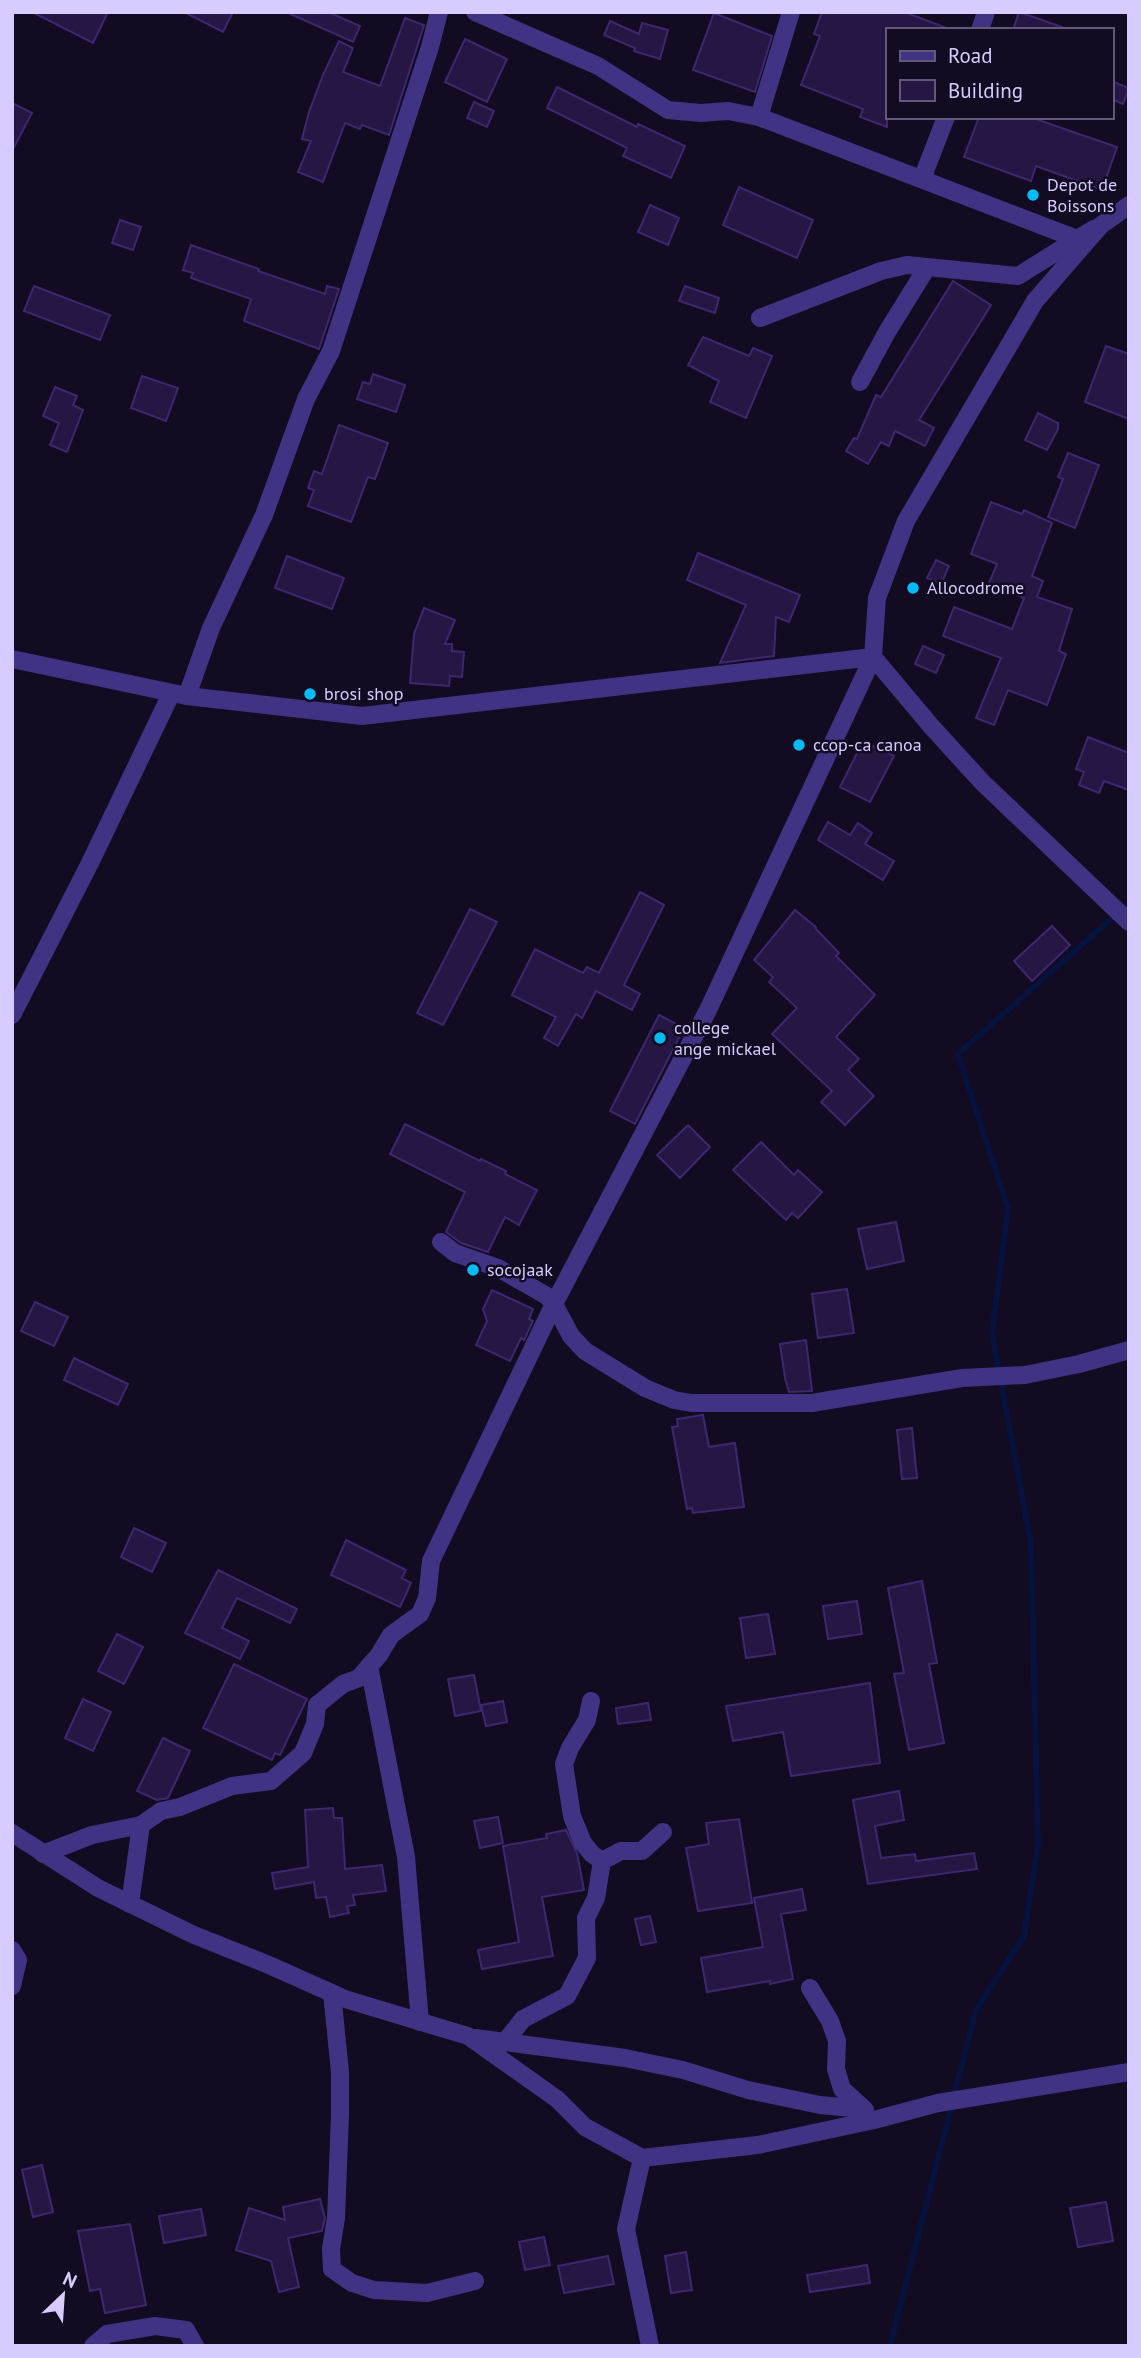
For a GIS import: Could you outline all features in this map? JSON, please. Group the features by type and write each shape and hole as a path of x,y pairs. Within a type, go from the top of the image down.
{"street":[{"path":"12,1015 179,695 264,515 306,399 331,351 439,12"},
{"path":"475,12 598,66 668,110 701,113 728,111 759,117 1077,239"},
{"path":"759,117 785,14"},
{"path":"922,179 945,119"},
{"path":"760,318 881,271 907,265 1018,276 1129,205"},
{"path":"43,1854 92,1835 141,1825 162,1811 180,1807 232,1786 271,1781 303,1753 315,1724 317,1705 342,1684 359,1678 379,1655 391,1635 420,1614 424,1606 430,1561 554,1304 708,1010 873,657 877,598 906,521 1035,301 1100,226"},
{"path":"860,382 926,268"},
{"path":"12,659 179,695 362,716 873,657"},
{"path":"873,657 982,782 1129,922"},
{"path":"441,1242 455,1252 498,1268 547,1296 571,1336 585,1351 645,1388 674,1400 691,1403 812,1404 962,1378 1025,1375 1129,1350"},
{"path":"369,1666 406,1857 420,2022"},
{"path":"591,1701 587,1720 564,1764 572,1816 583,1843 601,1861"},
{"path":"130,1904 141,1825"},
{"path":"601,1861 621,1852 642,1851 663,1832"},
{"path":"12,1833 99,1888 194,1934 332,1993 420,2022 505,2043 558,2047 683,2070 748,2090 869,2115"},
{"path":"505,2043 523,2019 567,1996 587,1958 586,1919 596,1899 601,1861"},
{"path":"12,1950 18,1960 12,1986"},
{"path":"810,1988 830,2021 836,2041 836,2069 842,2089 869,2115"},
{"path":"332,1993 340,2072 332,2269 352,2283 374,2290 427,2293 475,2281"},
{"path":"468,2036 556,2099 585,2127 642,2158 758,2145 869,2115 1129,2072"},
{"path":"642,2158 626,2229 650,2346"},
{"path":"93,2346 107,2334 155,2326 186,2330 195,2346"}],"building":[{"path":"32,12 108,12 93,43"},
{"path":"184,12 233,12 223,32"},
{"path":"286,12 328,12 360,26 353,42"},
{"path":"822,12 904,12 947,28 886,28 887,127 860,117 863,109 801,85 820,36 814,34"},
{"path":"1019,12 1062,27 1062,28 1014,28"},
{"path":"714,13 772,36 755,92 693,70"},
{"path":"405,18 424,25 389,135 362,125 360,129 345,123 323,182 298,172 311,141 302,139 309,112 339,41 353,48 343,72 380,86"},
{"path":"610,21 639,34 642,23 668,30 660,59 634,51 635,48 604,35"},
{"path":"465,39 507,59 487,102 445,82"},
{"path":"1113,82 1129,88 1123,104 1113,100"},
{"path":"557,87 637,127 638,124 685,146 671,178 623,156 627,148 547,108"},
{"path":"474,102 494,111 487,127 467,118"},
{"path":"12,103 32,113 12,151"},
{"path":"978,119 1036,119 1117,147 1102,190 1036,166 1031,181 964,157"},
{"path":"739,187 813,220 797,258 723,225"},
{"path":"650,205 679,218 668,245 638,232"},
{"path":"120,220 141,227 133,250 112,243"},
{"path":"191,245 325,294 327,286 339,289 319,349 244,321 251,299 191,278 193,273 183,270"},
{"path":"953,281 991,305 919,420 934,428 925,446 895,431 889,446 881,442 868,464 846,451 854,438 857,439 876,395 881,397"},
{"path":"34,286 110,315 100,340 24,311"},
{"path":"685,286 719,298 715,313 679,301"},
{"path":"703,337 749,356 753,348 772,356 746,418 710,402 719,381 688,365"},
{"path":"1106,346 1129,354 1129,419 1085,402"},
{"path":"373,374 405,385 396,412 357,399 363,382 370,384"},
{"path":"142,376 178,388 166,421 131,408"},
{"path":"55,387 77,396 73,405 83,410 67,452 50,445 59,423 43,416"},
{"path":"1038,413 1058,423 1058,429 1047,450 1025,440"},
{"path":"339,425 388,443 375,479 368,477 351,522 308,506 314,490 308,488 314,471 322,474"},
{"path":"1068,453 1099,465 1075,528 1048,517 1063,479 1058,477"},
{"path":"991,502 1022,514 1024,510 1052,523 1032,576 1043,581 1037,597 1072,609 1059,651 1066,654 1047,705 1008,690 994,725 976,718 1001,658 943,636 954,607 1012,629 1024,598 989,583 997,564 971,554"},
{"path":"698,553 800,595 789,622 776,617 774,656 720,663 746,605 687,580"},
{"path":"287,556 344,578 332,609 275,588"},
{"path":"936,560 949,566 941,584 927,578"},
{"path":"424,608 455,620 445,644 452,644 452,651 464,652 462,677 450,676 449,686 410,683 414,634"},
{"path":"923,646 944,655 936,673 915,664"},
{"path":"1088,737 1129,753 1129,790 1104,781 1099,793 1079,785 1084,772 1076,769"},
{"path":"863,741 894,756 870,802 840,787"},
{"path":"828,822 850,835 858,823 872,833 865,844 894,861 883,880 818,840"},
{"path":"640,892 664,905 624,985 640,994 632,1010 596,991 582,1018 576,1014 558,1046 544,1038 556,1017 512,995 535,949 583,973 587,967 599,973"},
{"path":"470,909 497,922 443,1025 417,1013"},
{"path":"795,910 816,927 839,953 836,956 875,995 836,1037 859,1059 848,1070 874,1096 845,1125 821,1102 832,1091 772,1034 797,1008 769,982 773,977 754,960"},
{"path":"1052,926 1070,945 1032,981 1014,961"},
{"path":"659,1015 684,1028 635,1124 610,1111"},
{"path":"405,1124 506,1171 505,1174 537,1190 519,1225 505,1217 488,1252 461,1243 446,1232 465,1192 390,1154"},
{"path":"688,1125 710,1147 680,1178 657,1155"},
{"path":"761,1142 794,1175 798,1170 822,1192 798,1218 792,1213 786,1220 733,1170"},
{"path":"896,1222 904,1261 867,1269 858,1229"},
{"path":"847,1289 854,1333 818,1338 812,1294"},
{"path":"492,1290 533,1309 529,1319 533,1321 510,1361 476,1345 487,1321 483,1309"},
{"path":"35,1302 68,1317 54,1346 21,1331"},
{"path":"806,1340 812,1391 789,1392 780,1344"},
{"path":"74,1358 128,1384 118,1405 64,1380"},
{"path":"703,1415 709,1447 735,1443 744,1507 693,1513 692,1508 687,1509 672,1427 678,1426 677,1419"},
{"path":"912,1428 917,1478 902,1479 897,1430"},
{"path":"134,1528 166,1543 152,1572 121,1557"},
{"path":"346,1540 406,1570 402,1578 411,1583 400,1607 331,1575"},
{"path":"218,1570 297,1609 290,1623 237,1598 222,1628 249,1641 240,1659 185,1633"},
{"path":"922,1581 937,1663 929,1664 944,1743 909,1750 894,1674 904,1673 888,1588"},
{"path":"857,1601 862,1634 828,1639 823,1606"},
{"path":"768,1614 775,1654 746,1658 740,1618"},
{"path":"117,1634 143,1647 124,1684 98,1671"},
{"path":"234,1664 307,1699 280,1755 275,1753 272,1760 203,1728"},
{"path":"474,1675 481,1711 455,1716 448,1679"},
{"path":"870,1683 880,1763 791,1776 783,1732 733,1741 726,1706"},
{"path":"83,1699 111,1712 93,1751 65,1738"},
{"path":"503,1701 507,1722 486,1726 481,1705"},
{"path":"648,1703 651,1720 618,1724 616,1708"},
{"path":"163,1738 190,1751 168,1798 157,1800 137,1791"},
{"path":"899,1791 904,1820 875,1826 881,1858 915,1854 916,1861 974,1853 977,1869 868,1884 853,1800"},
{"path":"333,1808 334,1818 342,1818 345,1869 382,1865 386,1891 353,1895 355,1905 347,1906 349,1913 330,1917 326,1897 316,1898 314,1882 275,1889 272,1873 308,1867 305,1810"},
{"path":"498,1817 503,1843 480,1848 474,1821"},
{"path":"739,1819 752,1903 698,1911 686,1848 709,1844 706,1823"},
{"path":"566,1830 577,1853 584,1890 542,1897 553,1956 482,1969 478,1950 519,1942 503,1846 547,1838 546,1834"},
{"path":"802,1889 806,1910 781,1914 793,1979 707,1992 701,1958 763,1947 754,1898"},
{"path":"650,1916 656,1942 641,1945 635,1919"},
{"path":"42,2165 53,2212 33,2217 22,2170"},
{"path":"320,2199 325,2218 322,2231 288,2238 299,2287 279,2292 271,2261 236,2250 249,2208 285,2220 283,2207"},
{"path":"1106,2202 1113,2241 1078,2247 1070,2208"},
{"path":"201,2209 206,2235 164,2243 159,2216"},
{"path":"130,2224 146,2305 105,2313 100,2289 90,2291 78,2231"},
{"path":"544,2237 550,2265 525,2270 519,2242"},
{"path":"686,2252 692,2290 671,2293 665,2256"},
{"path":"608,2256 614,2284 564,2293 558,2266"},
{"path":"867,2265 870,2283 810,2292 807,2275"}],"waterway":[{"path":"890,2346 976,2010 1024,1936 1038,1845 1031,1543 992,1334 1008,1208 958,1054 1129,903"}],"place":[{"name":"Depot de Boissons","path":"1033,195"},
{"name":"Allocodrome","path":"913,588"},
{"name":"brosi shop","path":"310,694"},
{"name":"ccop-ca canoa","path":"799,745"},
{"name":"college ange mickael","path":"660,1038"},
{"name":"socojaak","path":"473,1270"}]}
